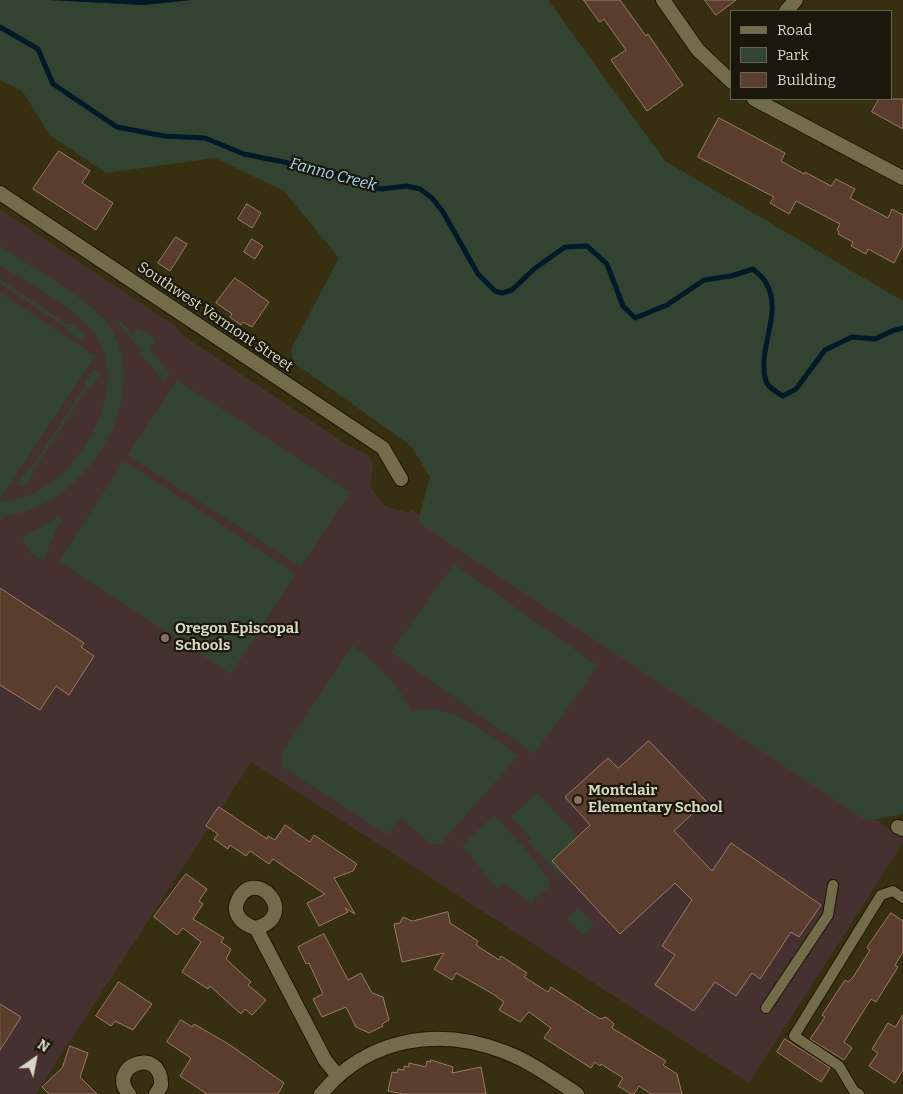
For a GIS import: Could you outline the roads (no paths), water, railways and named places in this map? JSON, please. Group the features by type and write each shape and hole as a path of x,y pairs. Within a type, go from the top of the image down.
{"street":[{"path":"663,0 698,50 730,77"},
{"path":"787,10 796,0"},
{"path":"756,100 903,178"},
{"name":"Southwest Vermont Street","path":"0,193 383,448 401,479"},
{"path":"256,928 325,1060 337,1075"},
{"path":"321,1094 337,1075 382,1049 432,1037 475,1043 506,1052 578,1094"},
{"path":"129,1094 123,1083 124,1076 132,1065 140,1062 153,1065 158,1071 162,1079 159,1093"}],"lane":[{"path":"766,1008 828,914 833,885"},
{"path":"859,1094 854,1091 839,1066 794,1036 881,895 893,891 903,898"}],"water":[{"path":"49,0 192,0 143,5"}],"waterway":[{"name":"Fanno Creek","path":"0,27 38,49 53,84 117,127 164,136 205,138 244,154 333,172 357,184 381,189 407,186 420,189 432,198 443,212 478,274 495,291 502,293 512,290 534,269 565,247 587,246 607,264 623,306 635,318 667,305 704,280 731,276 753,269 762,277 771,295 771,319 764,356 766,381 771,388 783,396 796,389 825,350 852,337 875,339 903,328"}],"place":[{"name":"Oregon Episcopal Schools","path":"165,638"},
{"name":"Montclair Elementary School","path":"578,800"}]}
